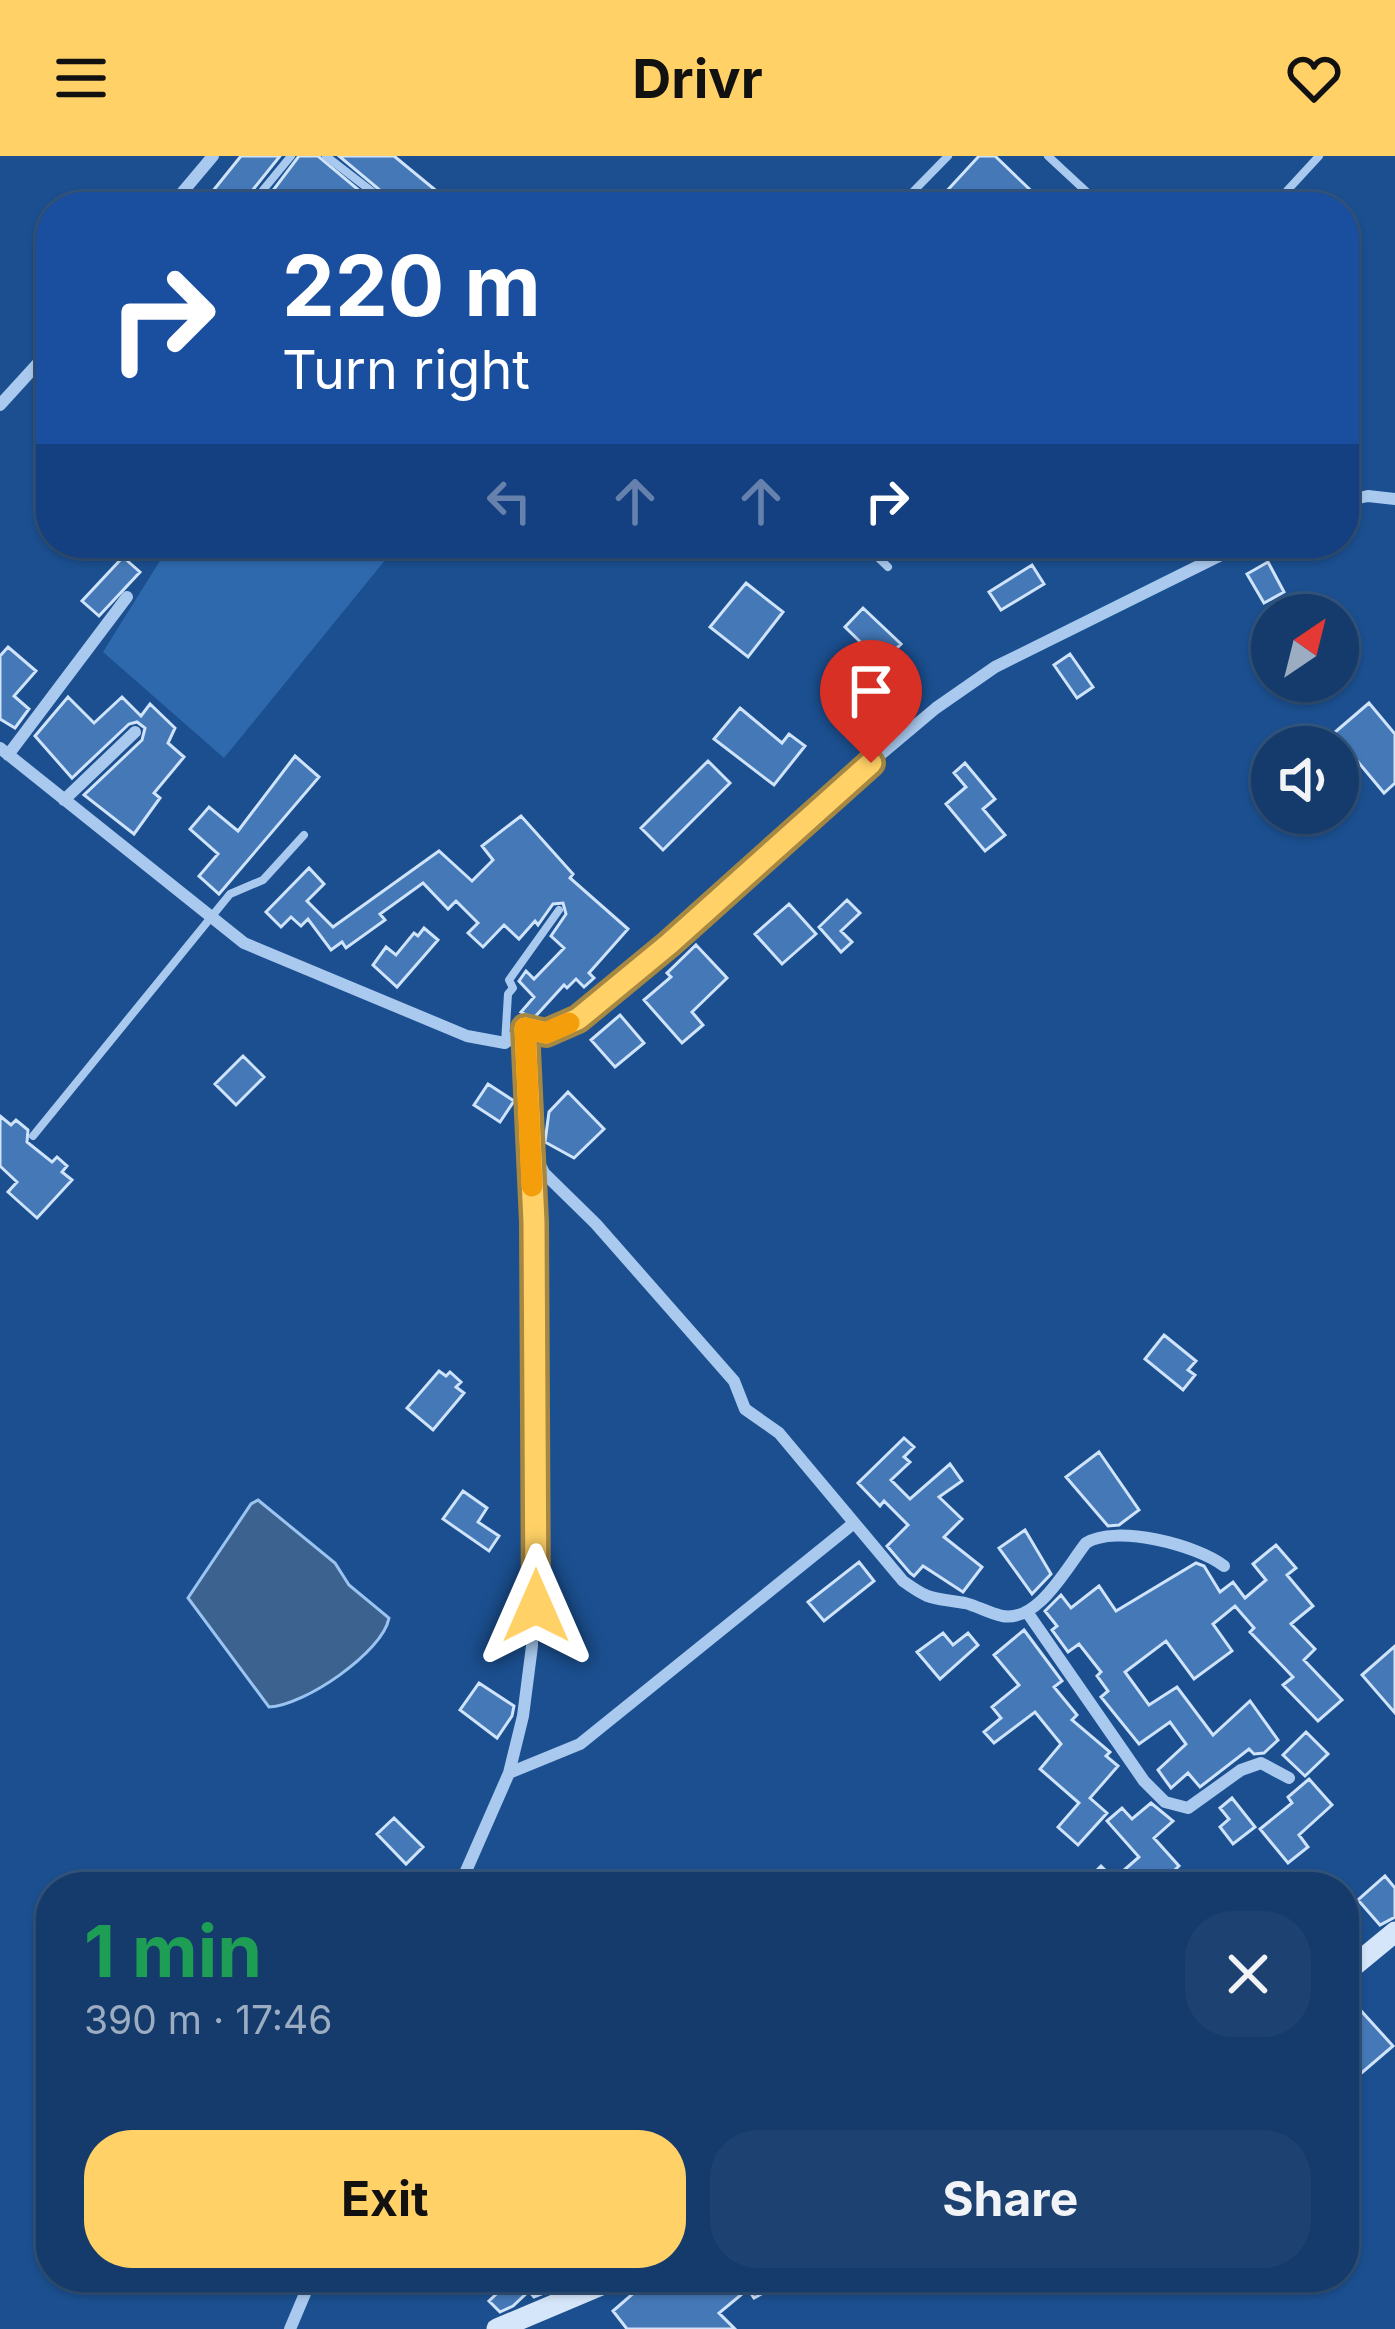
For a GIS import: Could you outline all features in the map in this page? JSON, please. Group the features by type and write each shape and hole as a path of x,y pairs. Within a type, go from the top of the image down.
{"street":[{"path":"188,192 213,156"},
{"path":"0,406 36,366"},
{"path":"1359,498 1395,499"},
{"path":"525,1028 546,1033 578,1019 936,708 995,668 1215,558"},
{"path":"127,597 4,751 211,918 264,954 466,1036 505,1043 525,1028"},
{"path":"64,800 135,732"},
{"path":"466,1872 509,1773 524,1716 536,1606 531,1147 525,1028"},
{"path":"531,1147 544,1173 596,1224 734,1381 745,1409 778,1433 903,1581 926,1598 1007,1617 1027,1612 1086,1544 1114,1534 1204,1551 1224,1566"},
{"path":"509,1773 580,1744 854,1522"},
{"path":"1027,1612 1144,1781 1166,1802 1188,1808 1241,1769 1261,1763 1289,1778"},
{"path":"1359,1962 1395,1932"},
{"path":"290,2329 306,2292"},
{"path":"497,2329 585,2292"}],"lane":[{"path":"261,192 291,156"},
{"path":"326,156 373,192"},
{"path":"913,192 948,156"},
{"path":"1048,156 1087,192"},
{"path":"1286,192 1319,156"},
{"path":"879,558 888,567"},
{"path":"33,1136 230,894 263,880 304,836"},
{"path":"505,1043 508,994 513,988 509,980 559,910"}],"shaded area":[{"path":"162,558 387,558 224,758 103,652"},
{"path":"258,1500 335,1563 349,1585 389,1618 373,1646 340,1675 302,1697 269,1707 188,1598"}],"building":[{"path":"241,156 280,156 251,192 212,192"},
{"path":"299,156 318,156 361,192 272,192"},
{"path":"339,156 394,156 438,192 382,192"},
{"path":"979,156 995,156 1032,192 946,192"},
{"path":"122,558 140,572 99,616 82,601"},
{"path":"1268,562 1284,592 1259,594 1247,574"},
{"path":"1032,565 1044,584 1001,610 989,592"},
{"path":"746,583 783,612 748,657 710,627"},
{"path":"863,608 901,644 882,663 845,627"},
{"path":"8,647 36,671 14,696 29,709 15,728 0,719 0,656"},
{"path":"1070,654 1093,687 1077,698 1054,665"},
{"path":"68,697 94,723 122,697 141,716 150,704 175,728 168,743 184,757 154,793 160,798 134,834 84,795 142,740 145,728 137,722 129,724 72,778 35,736"},
{"path":"1369,703 1395,734 1395,783 1384,793 1359,763 1359,726 1342,726"},
{"path":"740,708 782,743 789,734 805,746 774,785 714,739"},
{"path":"295,756 319,777 219,894 199,876 218,854 190,829 209,807 238,831"},
{"path":"708,761 730,783 663,850 641,828"},
{"path":"965,763 995,799 983,809 1005,835 985,851 946,804 966,787 954,773"},
{"path":"521,816 573,874 570,878 628,929 589,973 594,978 584,987 576,979 567,988 564,985 533,1019 521,1012 534,997 519,981 526,971 534,979 564,948 551,936 566,914 563,903 553,904 538,925 535,921 519,939 504,925 483,947 468,933 478,923 456,901 448,909 423,883 380,914 385,920 346,948 342,942 331,950 308,919 301,926 291,917 281,927 266,912 309,868 324,884 307,901 333,927 439,851 472,881 493,860 482,846"},
{"path":"847,900 860,913 841,931 852,942 841,952 819,927"},
{"path":"789,904 816,934 782,964 755,934"},
{"path":"424,928 438,940 397,987 373,965 386,947 396,955"},
{"path":"696,945 727,978 692,1012 703,1025 682,1043 644,1000 671,977 667,973"},
{"path":"620,1015 644,1043 615,1067 591,1040"},
{"path":"243,1056 264,1077 236,1105 215,1084"},
{"path":"488,1084 514,1101 500,1122 474,1105"},
{"path":"568,1092 604,1129 574,1158 545,1142 549,1112"},
{"path":"0,1116 11,1125 16,1120 28,1130 27,1142 52,1162 57,1157 67,1166 62,1172 72,1180 37,1218 8,1192 17,1182 0,1166"},
{"path":"1164,1335 1196,1361 1188,1370 1195,1375 1183,1390 1145,1359"},
{"path":"439,1371 446,1376 450,1372 461,1382 456,1387 464,1393 433,1430 407,1408"},
{"path":"904,1438 914,1447 904,1457 910,1462 891,1480 910,1499 950,1464 962,1481 939,1497 962,1519 944,1537 982,1567 963,1592 923,1566 914,1576 910,1573 887,1546 908,1525 858,1483"},
{"path":"1099,1452 1139,1510 1119,1525 1108,1526 1066,1477"},
{"path":"463,1491 487,1508 478,1522 499,1536 489,1551 443,1519"},
{"path":"1025,1530 1051,1574 1032,1594 999,1548"},
{"path":"1276,1545 1296,1568 1287,1575 1313,1606 1291,1624 1315,1649 1304,1660 1342,1700 1318,1721 1283,1685 1293,1677 1250,1632 1254,1628 1235,1606 1213,1624 1232,1651 1194,1679 1166,1641 1125,1672 1149,1705 1177,1687 1213,1735 1250,1701 1278,1740 1264,1753 1249,1749 1200,1787 1188,1773 1171,1788 1158,1770 1186,1744 1170,1722 1139,1744 1101,1697 1108,1691 1097,1676 1101,1672 1079,1644 1068,1652 1045,1611 1061,1595 1071,1608 1099,1586 1116,1611 1196,1563 1204,1566 1220,1592 1233,1582 1245,1598 1266,1580 1253,1564"},
{"path":"859,1562 874,1581 824,1621 808,1602"},
{"path":"1024,1630 1062,1681 1054,1687 1077,1715 1072,1720 1110,1752 1106,1756 1118,1766 1090,1798 1107,1813 1078,1845 1058,1827 1079,1803 1040,1769 1061,1744 1035,1712 994,1743 984,1732 1001,1718 992,1707 1019,1685 994,1655"},
{"path":"943,1633 953,1645 968,1633 978,1645 940,1679 917,1652"},
{"path":"1395,1646 1395,1713 1362,1675"},
{"path":"479,1683 514,1706 497,1738 460,1710"},
{"path":"1306,1732 1328,1754 1305,1776 1283,1755"},
{"path":"1309,1779 1332,1805 1299,1835 1308,1847 1288,1863 1260,1829 1292,1803 1288,1797"},
{"path":"1232,1798 1255,1827 1233,1844 1220,1827 1229,1819 1220,1808"},
{"path":"1151,1803 1173,1821 1154,1838 1179,1866 1172,1872 1122,1872 1139,1857 1107,1821 1122,1808 1132,1819"},
{"path":"394,1818 423,1847 406,1864 377,1834"},
{"path":"1385,1876 1395,1888 1395,1917 1380,1925 1359,1899"},
{"path":"1359,2009 1393,2046 1359,2075"},
{"path":"498,2292 528,2292 500,2312 489,2301"},
{"path":"635,2292 744,2292 719,2313 735,2329 627,2329 613,2311"}],"slow traffic":[{"path":"532,1186 525,1028 546,1033 569,1023"}],"route":[{"path":"536,1606 534,1222 525,1028 546,1033 578,1019 871,763"}]}
